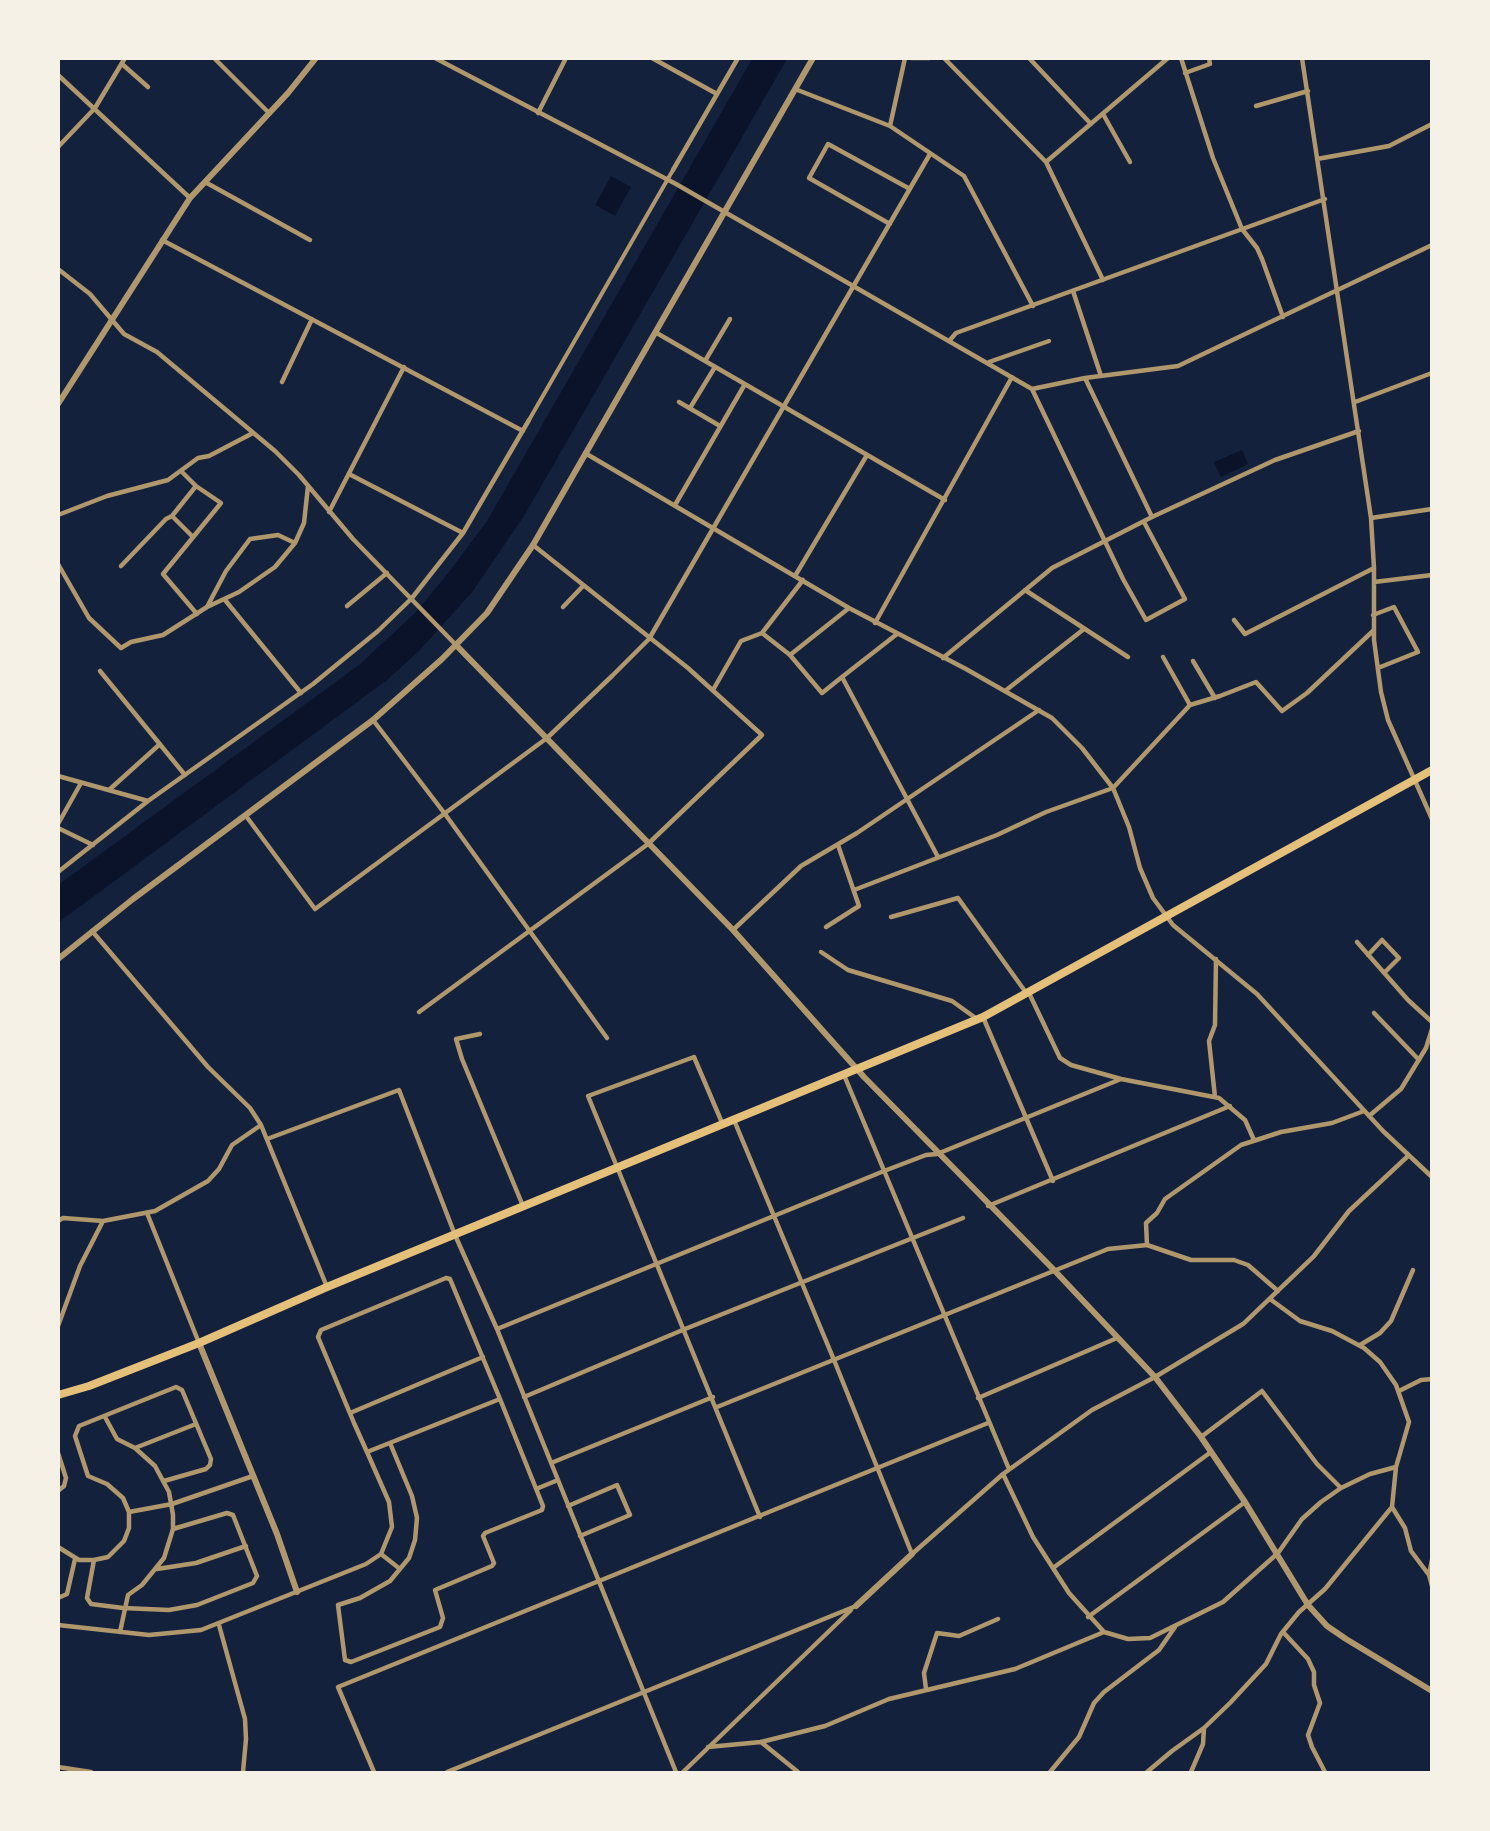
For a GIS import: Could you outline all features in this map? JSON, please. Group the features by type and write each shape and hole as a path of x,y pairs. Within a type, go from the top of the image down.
{"main road":[{"path":"58,1395 89,1386 199,1343 327,1287 980,1018 1431,771"}],"street":[{"path":"214,58 269,113"},
{"path":"58,404 190,198 203,181 269,113 316,58"},
{"path":"435,58 717,206 1032,389 1106,539 1123,579 1146,620 1185,599 1144,522"},
{"path":"538,113 566,58"},
{"path":"652,58 717,94"},
{"path":"58,872 148,801 301,693 378,631 412,598 463,533 738,58"},
{"path":"58,960 92,931 373,720 456,645 496,601 533,546 813,58"},
{"path":"890,126 905,58"},
{"path":"911,58 928,58"},
{"path":"944,58 1046,162 1103,280"},
{"path":"1029,58 1091,124"},
{"path":"1046,162 1168,58"},
{"path":"1180,58 1213,158 1242,229 1260,253 1283,316"},
{"path":"1185,73 1210,64 1209,58"},
{"path":"1302,58 1325,199 1371,518 1374,630 1378,668 1388,720 1431,819"},
{"path":"58,147 95,108 124,61 148,87"},
{"path":"58,75 190,198"},
{"path":"795,89 890,126 964,176 1033,306"},
{"path":"1256,106 1308,91"},
{"path":"1102,114 1130,162"},
{"path":"1317,159 1389,146 1431,124"},
{"path":"890,224 809,178 828,144 910,189"},
{"path":"246,816 315,909 547,738 649,639 930,154"},
{"path":"203,181 310,240"},
{"path":"950,340 956,333 1325,199"},
{"path":"161,240 524,431"},
{"path":"1032,389 1084,378 1178,366 1431,245"},
{"path":"58,269 90,294 124,334 157,352 274,451 308,486 329,513 733,930 858,1070 937,1154 1054,1270 1155,1377 1201,1437 1245,1502 1308,1605 1328,1626 1346,1639 1431,1691"},
{"path":"1073,291 1101,376"},
{"path":"282,382 312,319"},
{"path":"705,361 730,319"},
{"path":"655,332 945,500"},
{"path":"989,362 1049,341"},
{"path":"329,513 404,367"},
{"path":"690,408 715,367"},
{"path":"1355,402 1431,373"},
{"path":"875,623 1012,377"},
{"path":"1084,378 1152,517"},
{"path":"675,505 745,384"},
{"path":"679,402 720,426"},
{"path":"943,658 1052,568 1106,539 1275,460 1359,431"},
{"path":"58,515 107,496 168,480 198,458 209,456 253,433"},
{"path":"585,453 875,623 1052,718 1082,748 1113,788 1129,827 1140,868 1153,898 1167,916 1257,994 1364,1112 1408,1156 1429,1170 1431,1177"},
{"path":"795,576 867,455"},
{"path":"181,471 196,486 222,503 163,574 197,614"},
{"path":"349,474 463,533"},
{"path":"121,566 166,519 172,516 196,486"},
{"path":"58,564 89,618 121,648 130,642 163,635 207,607 225,600 274,567 295,543 304,524 308,486"},
{"path":"1371,518 1431,509"},
{"path":"172,516 193,537"},
{"path":"207,607 226,571 250,539 278,535 295,543"},
{"path":"419,1012 648,844 762,735 713,690 533,546"},
{"path":"1234,620 1245,634 1374,568"},
{"path":"347,606 387,573"},
{"path":"1374,582 1431,575"},
{"path":"713,690 741,641 762,633 803,580"},
{"path":"562,607 583,586"},
{"path":"1025,590 1128,657"},
{"path":"225,600 301,693"},
{"path":"1374,615 1394,607 1418,652 1378,668"},
{"path":"790,655 849,608"},
{"path":"1005,691 1084,629"},
{"path":"854,890 1046,812 1113,788 1190,705 1256,682 1282,711 1307,693 1374,630"},
{"path":"762,633 790,655 822,693 897,634"},
{"path":"1163,657 1190,705"},
{"path":"1193,662 1215,698"},
{"path":"100,671 185,775"},
{"path":"842,677 938,857"},
{"path":"733,930 801,866 838,845 1039,710"},
{"path":"373,720 445,814 607,1038"},
{"path":"109,790 160,744"},
{"path":"58,776 148,801"},
{"path":"58,824 81,783"},
{"path":"58,828 93,845"},
{"path":"826,927 859,906 838,845"},
{"path":"891,917 958,898 1028,993 1060,1058 1071,1065 1121,1079 1215,1097 1230,1106 1245,1120 1254,1140"},
{"path":"92,931 208,1067 250,1108 261,1125 327,1287"},
{"path":"1368,955 1382,940 1400,958 1384,973"},
{"path":"1357,942 1431,1022"},
{"path":"821,952 848,970 952,1001 980,1018 1026,1116 1053,1181"},
{"path":"1215,1097 1209,1041 1215,1025 1216,959"},
{"path":"1374,1013 1419,1060"},
{"path":"1369,1116 1401,1089 1426,1048 1431,1029"},
{"path":"480,1034 456,1039 462,1059 523,1206"},
{"path":"723,1125 694,1057 588,1096 713,1397 760,1517"},
{"path":"844,1075 1009,1469"},
{"path":"496,1329 884,1171 926,1155 937,1154 1121,1079"},
{"path":"267,1139 399,1090 455,1235 524,1397 676,1773"},
{"path":"988,1206 1230,1106"},
{"path":"1147,1245 1146,1223 1157,1213 1165,1199 1241,1145 1281,1132 1332,1123 1364,1112"},
{"path":"734,1120 912,1554"},
{"path":"58,1221 63,1218 103,1221 147,1213 208,1181 219,1169 232,1145 261,1125"},
{"path":"683,1773 856,1606 1009,1469 1092,1410 1155,1377 1243,1324 1314,1256 1349,1211 1408,1156"},
{"path":"147,1213 297,1592"},
{"path":"524,1397 685,1329 963,1218"},
{"path":"58,1326 80,1266 103,1221"},
{"path":"717,1407 1108,1249 1147,1245 1191,1260 1234,1260 1248,1265 1278,1291"},
{"path":"1360,1345 1380,1333 1391,1321 1413,1270"},
{"path":"58,1625 173,1635 219,1625 366,1564 381,1554 392,1527 392,1515 318,1337 321,1330 446,1278 450,1279 543,1506 542,1510 483,1536 494,1563 492,1566 435,1590 443,1618 440,1627 351,1662 345,1660 338,1605 360,1598 390,1581 400,1569 415,1540 417,1518 412,1496 390,1443"},
{"path":"1147,1773 1204,1728 1266,1664 1283,1632 1325,1589 1392,1508 1396,1467 1409,1422 1399,1391 1380,1362 1360,1345 1332,1331 1300,1321 1270,1299"},
{"path":"978,1398 1117,1338"},
{"path":"350,1413 483,1357"},
{"path":"1399,1391 1421,1380 1431,1379"},
{"path":"58,1547 75,1558 94,1560 108,1557 124,1541 129,1528 129,1512 116,1490 88,1476 75,1436 79,1426 176,1387 182,1390 211,1459 206,1469 164,1481"},
{"path":"1201,1437 1262,1391 1310,1455 1341,1488"},
{"path":"551,1463 713,1397"},
{"path":"367,1452 500,1399"},
{"path":"105,1417 117,1439 135,1448 155,1466 164,1481 172,1504 173,1529 164,1558 157,1569 128,1595 123,1608 120,1632"},
{"path":"374,1773 338,1687 599,1583 988,1423"},
{"path":"135,1448 196,1424"},
{"path":"1053,1568 1211,1452"},
{"path":"58,1453 66,1478 64,1486 58,1491"},
{"path":"1003,1474 1033,1537 1088,1617 1104,1632 1128,1639 1150,1638 1222,1602 1278,1553 1302,1519 1341,1488 1370,1474 1396,1467"},
{"path":"129,1512 172,1504 253,1476"},
{"path":"536,1489 558,1480"},
{"path":"568,1506 617,1485 630,1515 580,1536"},
{"path":"1088,1617 1245,1502"},
{"path":"1392,1508 1405,1528 1411,1551 1429,1575"},
{"path":"94,1560 87,1598 91,1604 169,1610 197,1605 253,1583 257,1576 232,1515 227,1513 173,1529"},
{"path":"157,1569 196,1563 246,1546"},
{"path":"381,1554 400,1569"},
{"path":"58,1598 67,1594 75,1558"},
{"path":"1431,1560 1429,1575 1431,1586"},
{"path":"447,1773 856,1606"},
{"path":"926,1689 924,1673 937,1633 959,1636 998,1619"},
{"path":"219,1625 245,1719 243,1773"},
{"path":"1050,1773 1079,1737 1094,1703 1104,1692 1159,1650 1176,1625"},
{"path":"708,1747 761,1742 825,1726 889,1699 1015,1669 1104,1632"},
{"path":"1283,1632 1308,1659 1314,1672 1314,1685 1320,1703 1308,1735 1311,1747 1325,1773"},
{"path":"1191,1773 1203,1744 1204,1728"},
{"path":"761,1742 798,1773"},
{"path":"58,1767 91,1773"}],"water":[{"path":"752,59 787,59 524,516 473,591 418,652 387,680 59,922 58,885 359,665 416,612 449,572 487,521"},
{"path":"611,176 631,187 615,216 595,205"},
{"path":"1242,450 1248,464 1221,477 1214,462"}]}
